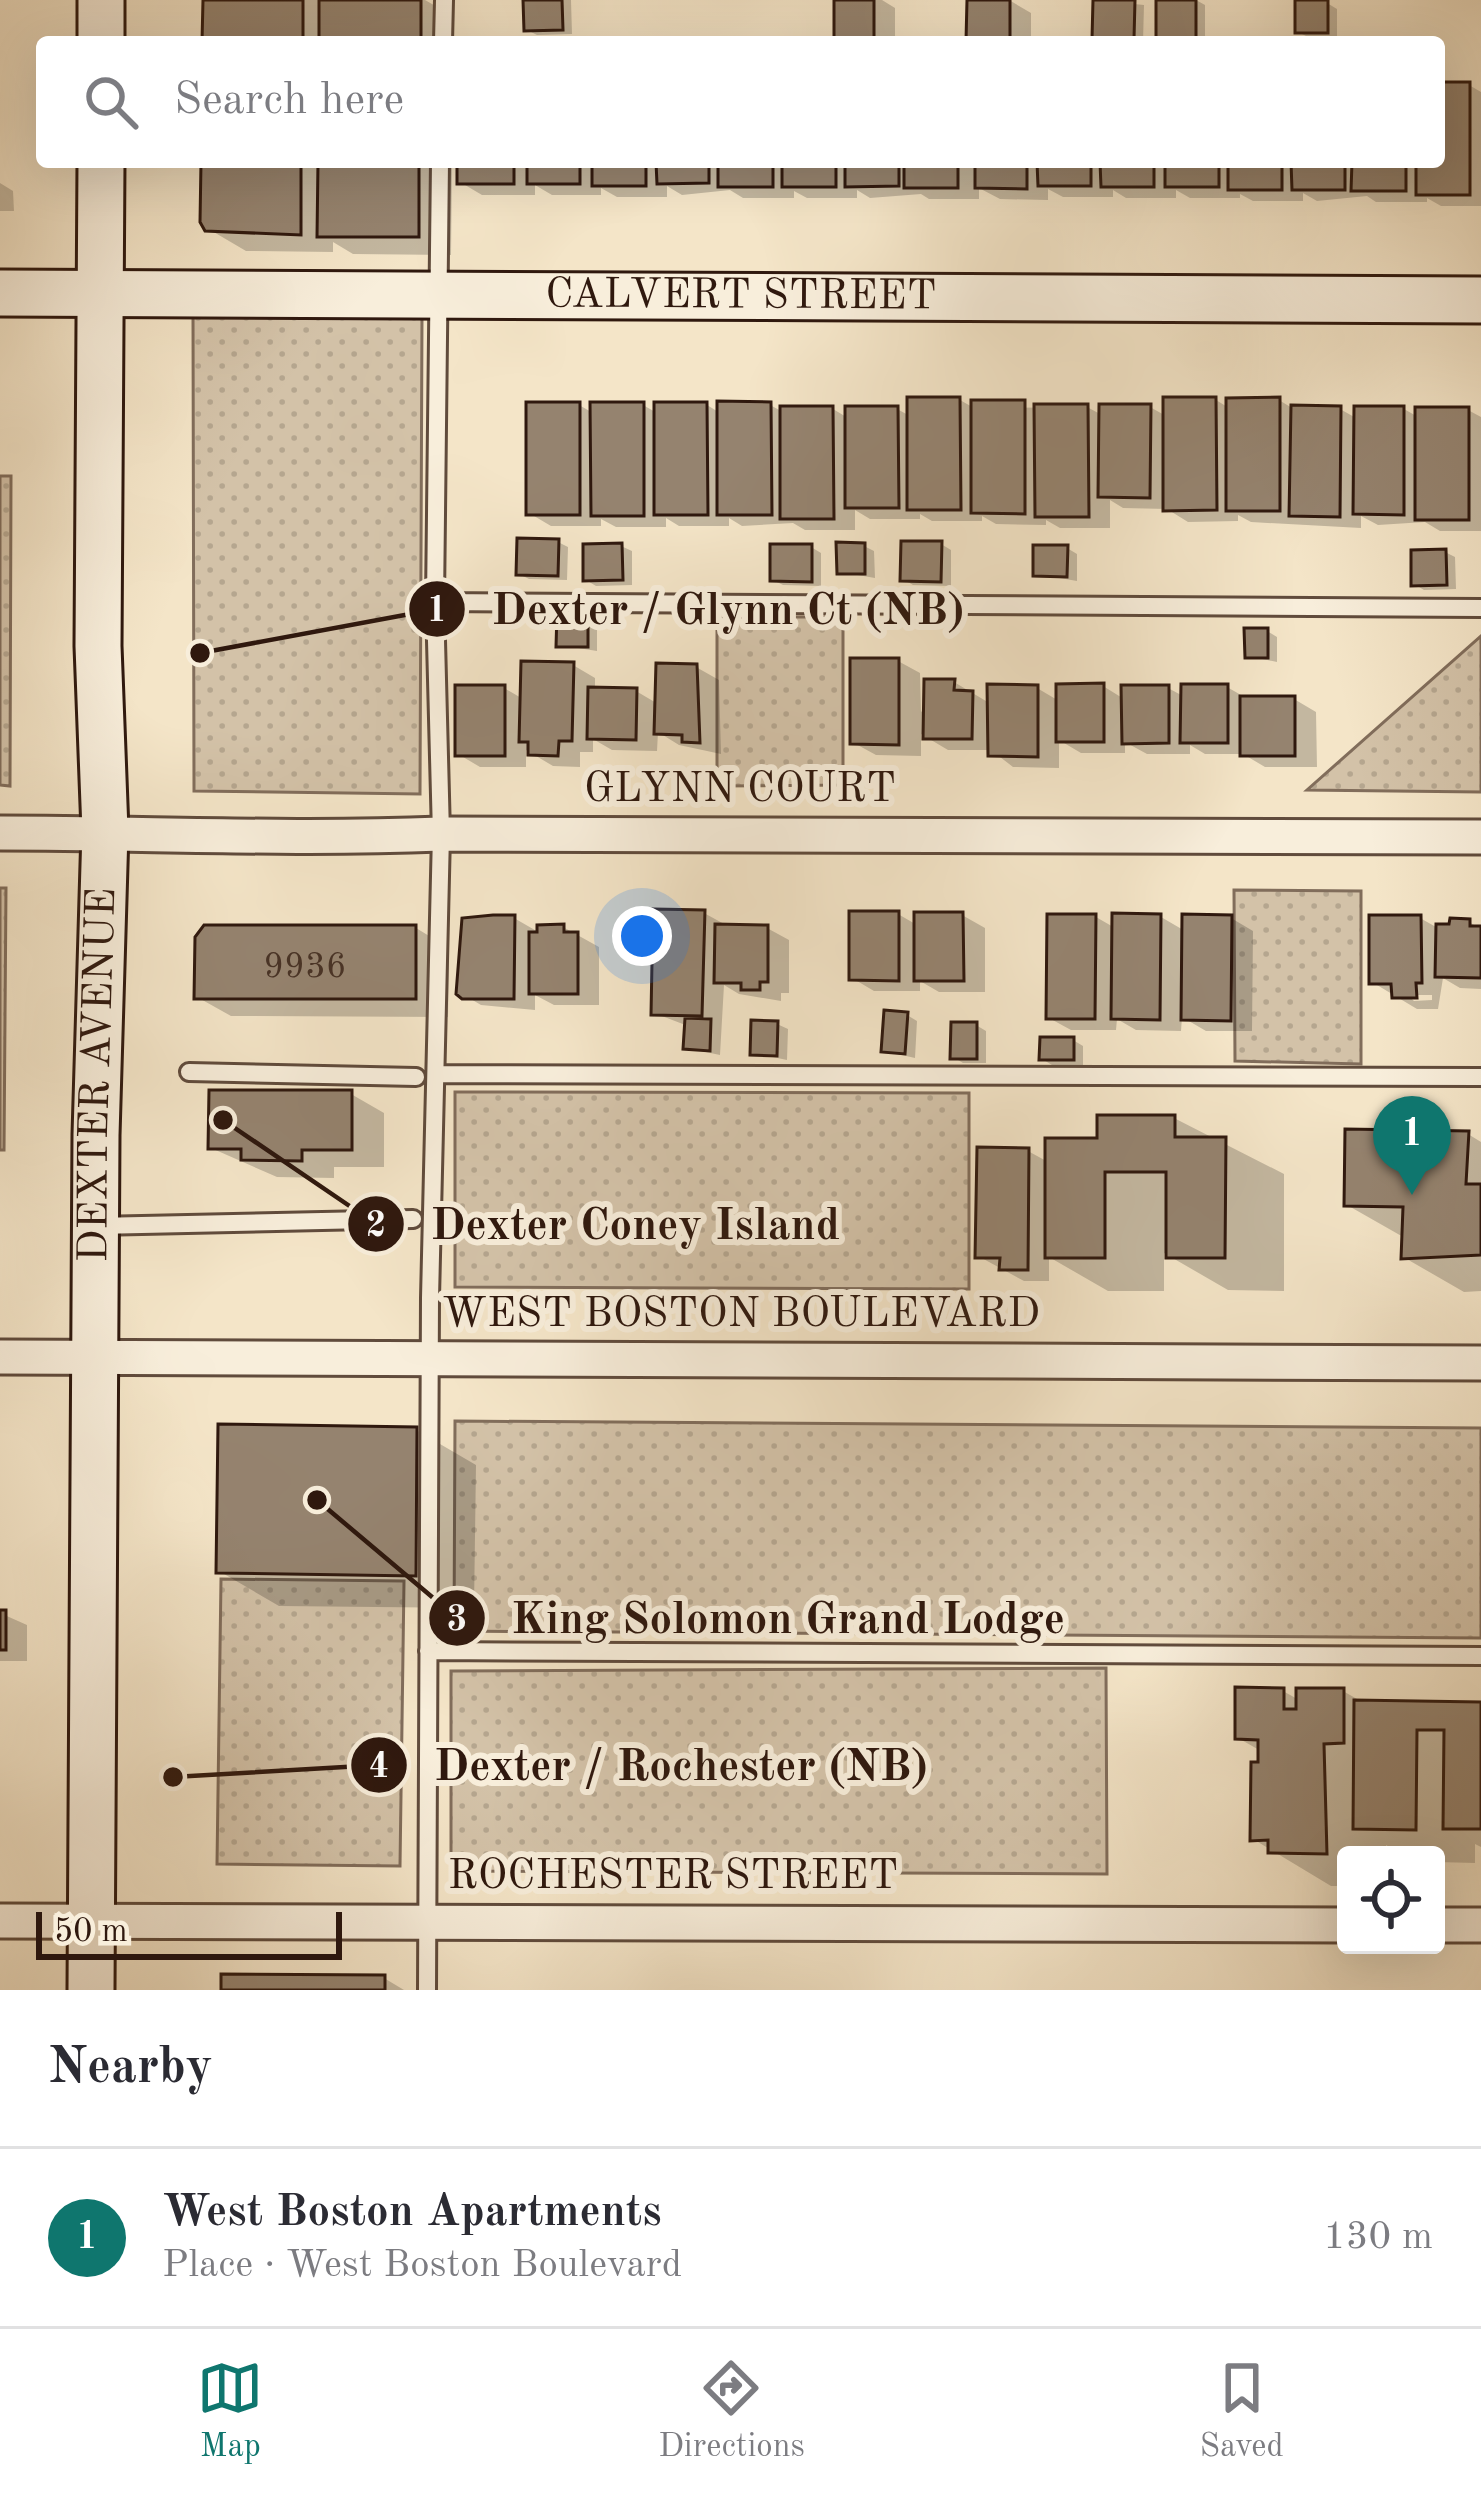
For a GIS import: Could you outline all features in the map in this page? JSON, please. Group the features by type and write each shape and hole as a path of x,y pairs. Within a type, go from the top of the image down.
{"street":[{"path":"101,0 101,36"},
{"name":"DEXTER AVENUE","path":"91,1990 95,1226 105,831 98,646 100,168"},
{"name":"CALVERT STREET","path":"0,293 1481,299"},
{"name":"GLYNN COURT","path":"0,833 105,831 307,839 441,834 1481,837"},
{"name":"WEST BOSTON BOULEVARD","path":"0,1357 1481,1363"},
{"name":"ROCHESTER STREET","path":"0,1921 1337,1925"},
{"path":"1445,1925 1481,1925"}],"lane":[{"path":"443,36 444,0"},
{"path":"427,1990 430,1359 441,834 435,602 440,168"},
{"path":"435,602 1481,608"},
{"path":"189,1072 416,1078"},
{"path":"436,1074 1481,1077"},
{"path":"95,1226 413,1220"},
{"path":"428,1651 1481,1656"}],"shaded area":[{"path":"193,313 422,315 420,794 194,791"},
{"path":"0,476 11,476 10,786 0,785"},
{"path":"717,617 843,617 843,785 717,786"},
{"path":"1481,636 1481,792 1307,790"},
{"path":"0,888 6,888 4,1150 0,1150"},
{"path":"1234,890 1361,891 1361,1064 1235,1061"},
{"path":"455,1092 969,1093 969,1289 455,1287"},
{"path":"455,1421 1481,1428 1481,1638 454,1631"},
{"path":"221,1579 404,1581 400,1866 217,1864"},
{"path":"1106,1668 1107,1874 451,1871 451,1671"}],"building":[{"path":"203,0 303,0 303,36 202,36"},
{"path":"319,0 421,0 421,36 319,36"},
{"path":"523,0 562,0 563,30 524,31"},
{"path":"834,0 874,0 874,36 834,36"},
{"path":"967,0 1010,0 1010,36 966,36"},
{"path":"1093,0 1135,0 1134,36 1092,36"},
{"path":"1156,0 1196,0 1196,36 1156,36"},
{"path":"1295,0 1328,0 1328,33 1295,33"},
{"path":"1445,82 1470,82 1470,195 1416,195 1416,168 1445,168"},
{"path":"201,168 301,168 301,235 205,231 200,222"},
{"path":"318,168 419,168 419,237 317,237"},
{"path":"457,168 514,168 514,184 457,184"},
{"path":"527,168 580,168 580,184 527,184"},
{"path":"592,168 646,168 646,186 592,186"},
{"path":"656,168 709,168 709,183 657,184"},
{"path":"718,168 773,168 773,187 718,187"},
{"path":"782,168 836,168 836,187 782,187"},
{"path":"845,168 899,168 899,186 845,187"},
{"path":"904,168 958,168 958,188 904,188"},
{"path":"975,168 1027,168 1027,189 975,188"},
{"path":"1037,168 1091,168 1091,186 1038,186"},
{"path":"1100,168 1154,168 1154,187 1101,187"},
{"path":"1165,168 1219,168 1219,187 1165,187"},
{"path":"1228,168 1282,168 1282,190 1228,190"},
{"path":"1291,168 1345,168 1345,190 1292,190"},
{"path":"1352,168 1406,168 1406,191 1351,191"},
{"path":"907,397 960,397 961,510 907,510"},
{"path":"1163,397 1216,397 1217,510 1163,511"},
{"path":"1280,397 1280,511 1226,511 1226,398"},
{"path":"971,400 1025,400 1025,514 971,513"},
{"path":"717,401 771,402 772,515 717,515"},
{"path":"526,402 580,402 580,515 526,515"},
{"path":"590,402 644,402 644,516 591,516"},
{"path":"654,402 707,402 708,515 654,515"},
{"path":"1034,404 1088,404 1089,517 1035,517"},
{"path":"1099,404 1151,404 1150,498 1098,497"},
{"path":"1291,405 1341,406 1340,517 1289,516"},
{"path":"780,406 833,406 834,519 780,519"},
{"path":"845,406 898,406 899,508 845,508"},
{"path":"1354,406 1404,406 1404,515 1353,514"},
{"path":"1415,407 1469,407 1469,520 1415,520"},
{"path":"517,538 559,539 558,576 516,575"},
{"path":"901,541 942,541 941,582 900,581"},
{"path":"836,542 865,543 865,574 837,574"},
{"path":"622,543 623,580 583,581 583,544"},
{"path":"770,544 812,544 812,582 770,581"},
{"path":"1033,545 1068,545 1067,577 1033,576"},
{"path":"1446,549 1447,585 1411,586 1411,550"},
{"path":"557,612 588,613 588,647 556,647"},
{"path":"1244,628 1268,628 1268,658 1245,658"},
{"path":"850,658 899,658 899,745 850,744"},
{"path":"521,661 574,662 572,741 559,741 558,756 528,755 528,742 519,742"},
{"path":"656,663 697,664 700,743 682,742 682,735 654,734"},
{"path":"924,679 955,679 954,690 973,691 972,739 923,739"},
{"path":"1104,683 1104,742 1056,742 1056,684"},
{"path":"987,684 1038,685 1038,757 988,756"},
{"path":"1181,684 1228,684 1228,743 1180,743"},
{"path":"455,685 505,685 505,756 455,756"},
{"path":"1121,685 1169,685 1169,743 1122,744"},
{"path":"588,687 637,688 636,740 587,739"},
{"path":"1240,696 1295,696 1295,756 1240,756"},
{"path":"653,909 705,910 702,1016 651,1015"},
{"path":"849,911 899,911 899,981 849,980"},
{"path":"914,912 963,912 964,981 914,981"},
{"path":"1112,913 1161,914 1160,1020 1111,1019"},
{"path":"1047,914 1096,914 1095,1019 1046,1019"},
{"path":"1182,914 1232,915 1231,1021 1181,1020"},
{"path":"515,915 514,999 462,999 456,994 462,918"},
{"path":"1369,915 1421,915 1422,983 1416,983 1417,998 1392,998 1391,984 1369,984"},
{"path":"1450,918 1470,919 1470,926 1481,926 1481,978 1435,977 1436,924 1449,924"},
{"path":"564,924 564,932 578,932 578,994 529,994 529,932 537,932 537,925"},
{"path":"715,924 768,925 768,982 760,982 760,990 741,990 741,983 714,983"},
{"path":"204,925 416,925 416,999 194,999 195,937"},
{"path":"884,1010 908,1012 905,1054 881,1052"},
{"path":"685,1018 711,1019 710,1051 683,1049"},
{"path":"751,1020 778,1021 777,1056 750,1055"},
{"path":"951,1022 977,1022 977,1059 950,1059"},
{"path":"1040,1037 1074,1037 1074,1060 1039,1060"},
{"path":"209,1090 352,1090 352,1150 302,1150 302,1161 241,1160 241,1149 208,1149"},
{"path":"1097,1115 1175,1115 1175,1137 1226,1137 1225,1258 1166,1258 1166,1172 1105,1172 1105,1258 1045,1258 1045,1138 1097,1138"},
{"path":"1345,1129 1469,1131 1466,1184 1481,1184 1481,1255 1401,1259 1403,1207 1344,1206"},
{"path":"977,1147 1029,1148 1028,1270 999,1270 1000,1258 975,1258"},
{"path":"218,1424 417,1427 416,1576 216,1573"},
{"path":"0,1610 6,1610 6,1650 0,1650"},
{"path":"1235,1687 1284,1688 1284,1709 1296,1709 1296,1688 1344,1688 1344,1743 1324,1744 1327,1854 1268,1853 1268,1840 1250,1841 1251,1762 1258,1762 1258,1740 1235,1739"},
{"path":"1354,1700 1481,1702 1481,1829 1443,1829 1444,1730 1417,1730 1416,1830 1353,1829"},
{"path":"221,1974 385,1975 385,1990 221,1990"}],"place":[{"name":"Dexter / Glynn Ct (NB)","path":"200,653"},
{"name":"Dexter Coney Island","path":"223,1120"},
{"name":"West Boston Apartments","path":"1412,1195"},
{"name":"King Solomon Grand Lodge","path":"317,1500"},
{"name":"Dexter / Rochester (NB)","path":"173,1777"}]}
